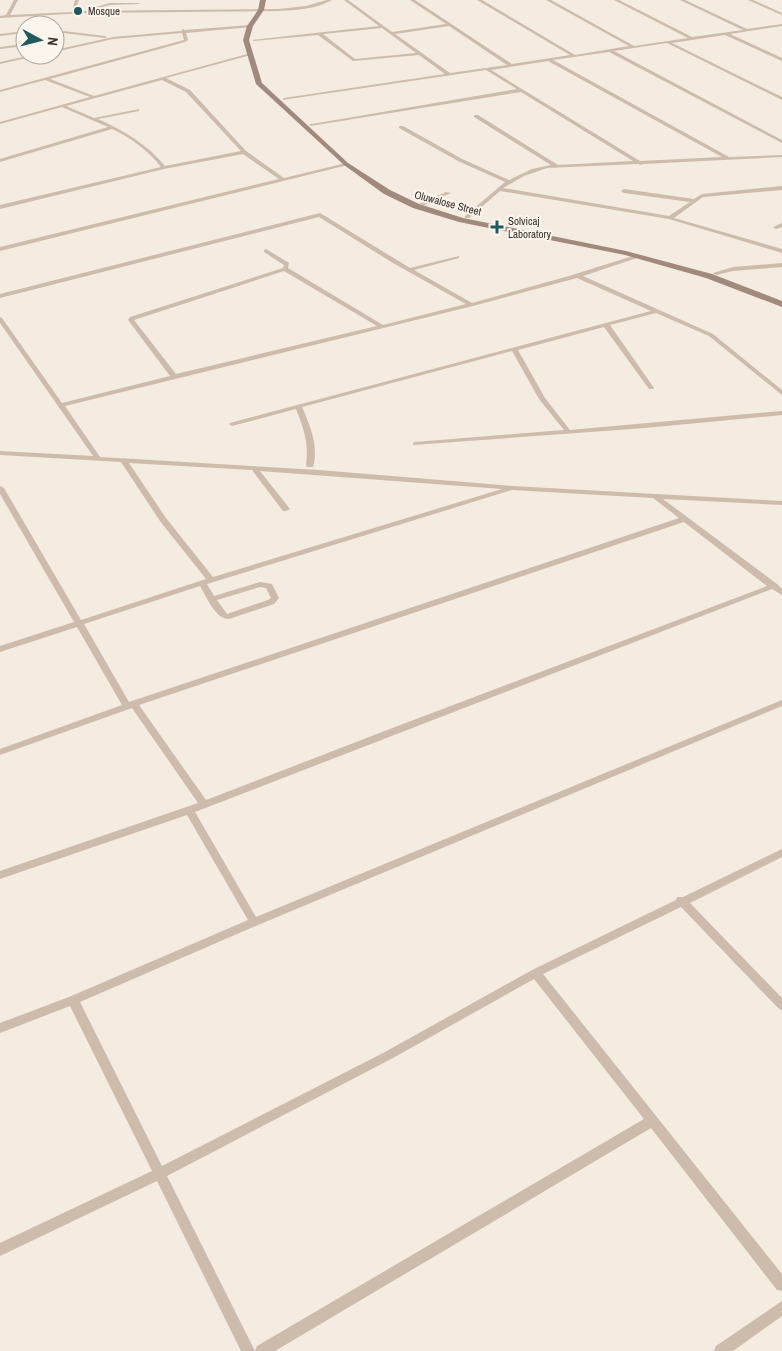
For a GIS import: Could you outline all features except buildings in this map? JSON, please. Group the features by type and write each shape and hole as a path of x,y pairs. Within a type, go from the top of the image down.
{"street":[{"path":"8,16 16,0"},
{"path":"74,10 77,0"},
{"path":"65,49 113,38 183,30 250,26 264,10 263,0"},
{"path":"268,0 257,26 254,40 382,27"},
{"path":"74,10 136,12 264,10 306,7 330,0"},
{"path":"346,0 448,74"},
{"path":"412,0 511,65"},
{"path":"479,0 573,55"},
{"path":"548,0 633,47"},
{"path":"616,0 691,38"},
{"path":"682,0 747,30"},
{"path":"750,0 782,14"},
{"path":"0,16 139,2 136,12"},
{"path":"391,33 450,25"},
{"name":"Oluwalose Street","path":"250,26 246,40 259,84 379,179 422,204 467,217 630,249 716,273 782,299"},
{"path":"284,99 573,55 782,26"},
{"path":"0,92 186,40 183,30"},
{"path":"65,32 113,38"},
{"path":"162,32 169,45"},
{"path":"0,35 15,33"},
{"path":"725,33 782,60"},
{"path":"320,34 354,60 419,54"},
{"name":"Oluwalose Street","path":"254,40 266,83 284,99 300,118 346,164 387,192 416,206 462,220 638,256 709,276 782,304"},
{"path":"668,42 782,99"},
{"path":"0,48 15,46"},
{"path":"609,50 782,142"},
{"path":"0,123 250,54"},
{"path":"547,59 730,160"},
{"path":"0,63 15,60"},
{"path":"487,68 641,164"},
{"path":"162,78 188,91 244,152 282,179"},
{"path":"46,79 94,97"},
{"path":"312,125 522,90"},
{"path":"62,106 112,128 152,153 164,168"},
{"path":"92,120 137,110"},
{"path":"476,116 556,166"},
{"path":"401,127 460,160 507,181"},
{"path":"0,161 112,128"},
{"path":"0,207 164,168 244,152"},
{"path":"467,217 507,181 528,172 556,166 641,164 782,156"},
{"path":"0,249 346,164"},
{"path":"670,218 694,201 706,196 782,188"},
{"path":"499,189 670,218 782,251"},
{"path":"624,191 694,201"},
{"path":"422,204 448,193"},
{"path":"0,296 320,215 409,270 471,305"},
{"path":"266,251 287,264 285,269"},
{"path":"62,406 174,376 471,305 580,276 638,256"},
{"path":"409,270 457,257"},
{"path":"716,273 733,269 782,265"},
{"path":"174,376 131,320 132,318 285,269 381,326"},
{"path":"580,276 711,335 782,393"},
{"path":"232,424 607,326 656,311"},
{"path":"0,319 98,458"},
{"path":"607,326 651,388"},
{"path":"515,350 542,399 568,430"},
{"path":"299,408 311,441 313,452 310,465"},
{"path":"415,444 568,430 659,426 782,414"},
{"path":"0,453 98,458 512,488 782,503"},
{"path":"124,461 206,581 213,599 222,615 226,617 271,602 275,598 269,586 260,584 213,599"},
{"path":"255,470 286,509"},
{"path":"0,488 78,624 130,705 204,805"},
{"path":"0,649 206,581 512,488"},
{"path":"654,496 782,593"},
{"path":"0,752 130,705 685,519"},
{"path":"0,875 204,805 774,586"},
{"path":"0,1028 73,1000 254,922 782,703"},
{"path":"189,810 254,922"},
{"path":"0,1250 160,1173 389,1055 536,973 682,900 782,853"},
{"path":"682,900 782,1005"},
{"path":"536,973 782,1285"},
{"path":"73,1000 248,1351"},
{"path":"262,1351 652,1121"},
{"path":"721,1351 782,1308"}],"place":[{"name":"Mosque","path":"78,11"},
{"name":"Solvicaj Laboratory","path":"497,227"}]}
